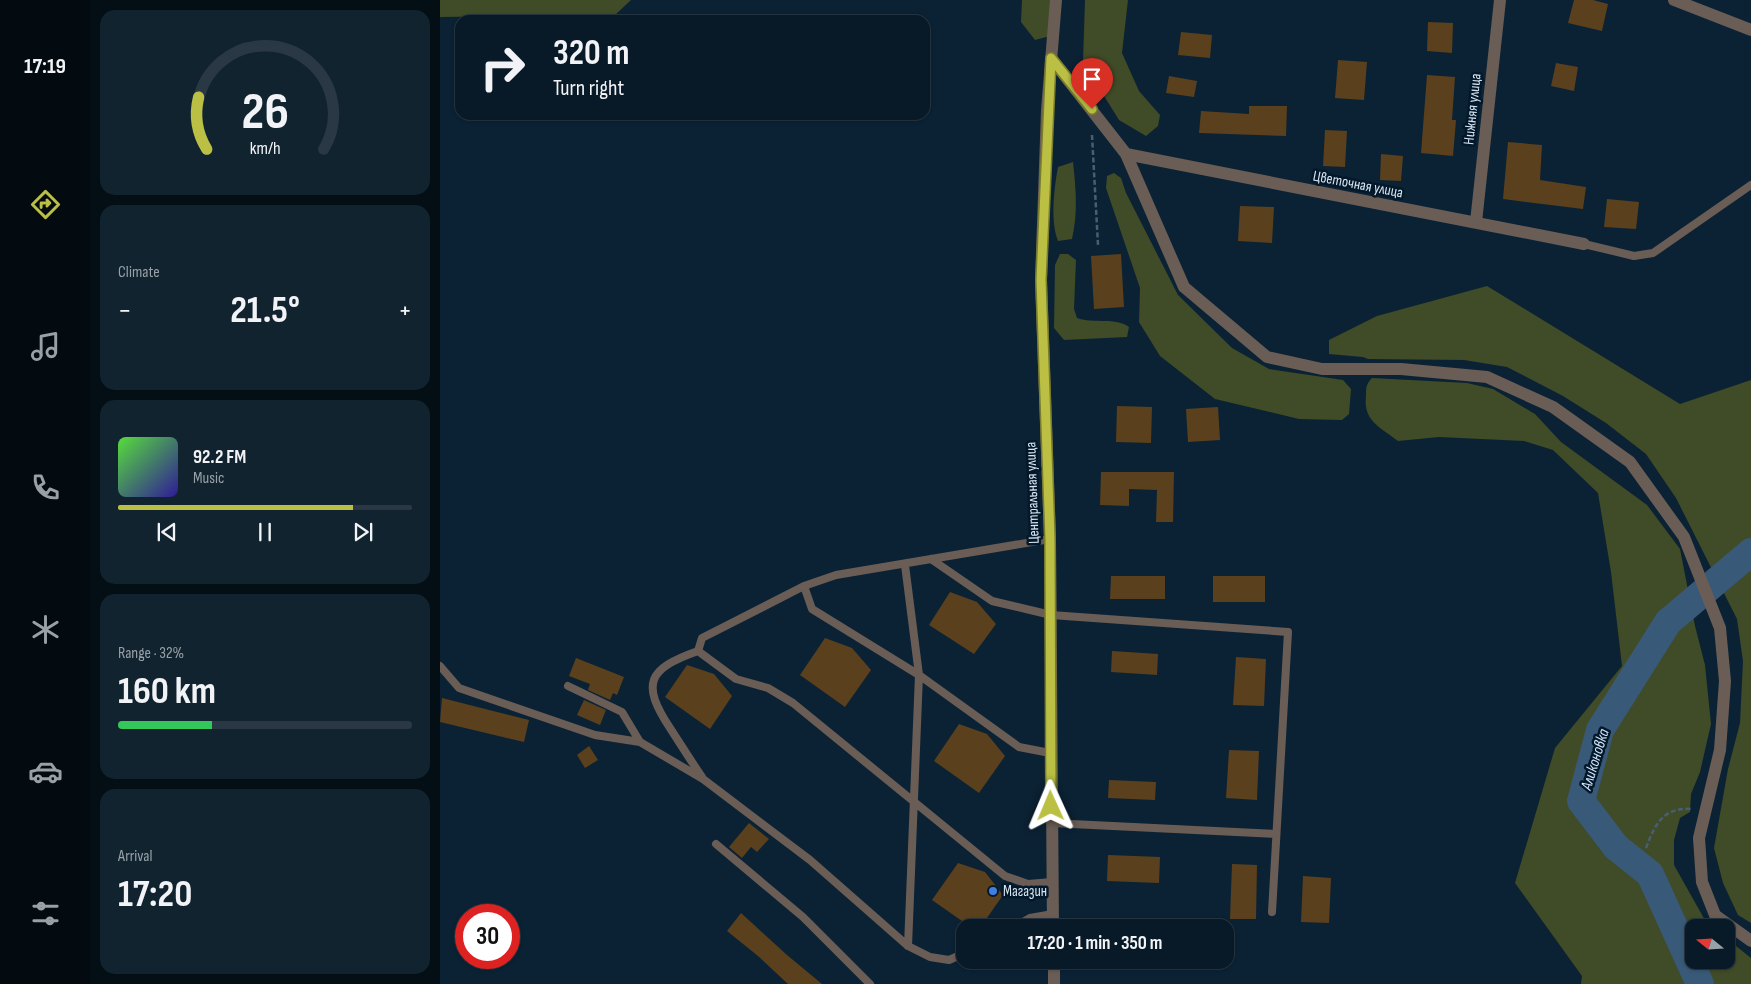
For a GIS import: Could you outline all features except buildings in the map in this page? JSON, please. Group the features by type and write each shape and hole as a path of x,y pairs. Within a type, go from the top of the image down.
{"street":[{"name":"Центральная улица","path":"1053,919 1050,753 1050,539 1041,280 1051,58 1056,0"},
{"name":"Нижняя улица","path":"1476,222 1500,0"},
{"path":"1674,0 1751,30"},
{"path":"1051,58 1126,154 1184,287 1267,357 1322,369 1401,369 1487,377 1553,407 1630,462 1684,537 1720,628 1725,681 1720,750 1700,838 1702,882 1714,915 1751,941"},
{"name":"Цветочная улица","path":"1126,154 1584,244"},
{"path":"1054,969 1054,984"}],"lane":[{"path":"1584,244 1634,256 1653,253 1751,185"},
{"path":"698,651 702,638 804,586 836,575 905,565 1050,539"},
{"path":"932,559 992,601 1051,615 1288,632 1272,912"},
{"path":"905,565 919,675 908,946"},
{"path":"804,586 812,609 919,675 1019,748 1050,753"},
{"path":"698,651 675,659 658,672 651,689 656,706 703,779"},
{"path":"698,651 736,679 768,688 794,703 1005,876 1028,884 1052,882"},
{"path":"440,666 459,688 594,735 640,742 703,779 810,860 908,946 930,957 949,960 956,957"},
{"path":"568,686 622,712 640,742"},
{"path":"1052,823 1275,834"},
{"path":"716,844 803,917 870,984"},
{"path":"1028,919 1053,914"}],"path":[{"path":"1098,244 1091,144 1092,131 1103,124"},
{"path":"1646,848 1655,825 1669,812 1683,808 1706,809"}],"green space":[{"path":"440,0 631,0 615,15 455,15 455,17 440,17"},
{"path":"1022,0 1052,0 1050,36 1035,40 1021,22"},
{"path":"1085,0 1128,0 1122,53 1139,91 1160,115 1158,126 1146,136 1119,120 1083,62"},
{"path":"1073,162 1076,200 1072,239 1058,241 1053,215 1058,167"},
{"path":"1114,173 1121,178 1126,193 1178,295 1232,348 1269,369 1343,380 1351,389 1349,414 1342,420 1299,419 1215,399 1160,356 1139,322 1140,288 1106,188 1107,176"},
{"path":"1060,254 1068,254 1076,260 1074,309 1077,318 1124,324 1129,327 1127,337 1064,340 1054,328 1055,265"},
{"path":"1487,286 1680,404 1751,380 1751,923 1738,915 1723,883 1714,848 1728,769 1740,723 1743,661 1737,619 1676,498 1646,454 1606,423 1563,396 1507,367 1464,360 1368,359 1329,354 1329,340 1377,316"},
{"path":"1372,378 1467,383 1493,389 1535,414 1561,442 1647,505 1680,549 1695,626 1705,665 1711,724 1700,772 1691,794 1690,812 1680,818 1674,840 1674,865 1704,919 1685,919 1685,969 1735,969 1735,945 1751,958 1751,984 1581,984 1582,976 1515,883 1555,748 1622,666 1611,572 1598,493 1553,450 1524,441 1439,437 1398,441 1374,423 1367,412 1366,388"}],"waterway":[{"name":"Аликоновка","path":"1700,984 1650,874 1616,847 1581,801 1600,730 1668,622 1751,552"}],"place":[{"name":"Магазин","path":"993,891"}],"route":[{"path":"1051,806 1050,539 1041,280 1047,110 1051,58 1092,109"}]}
